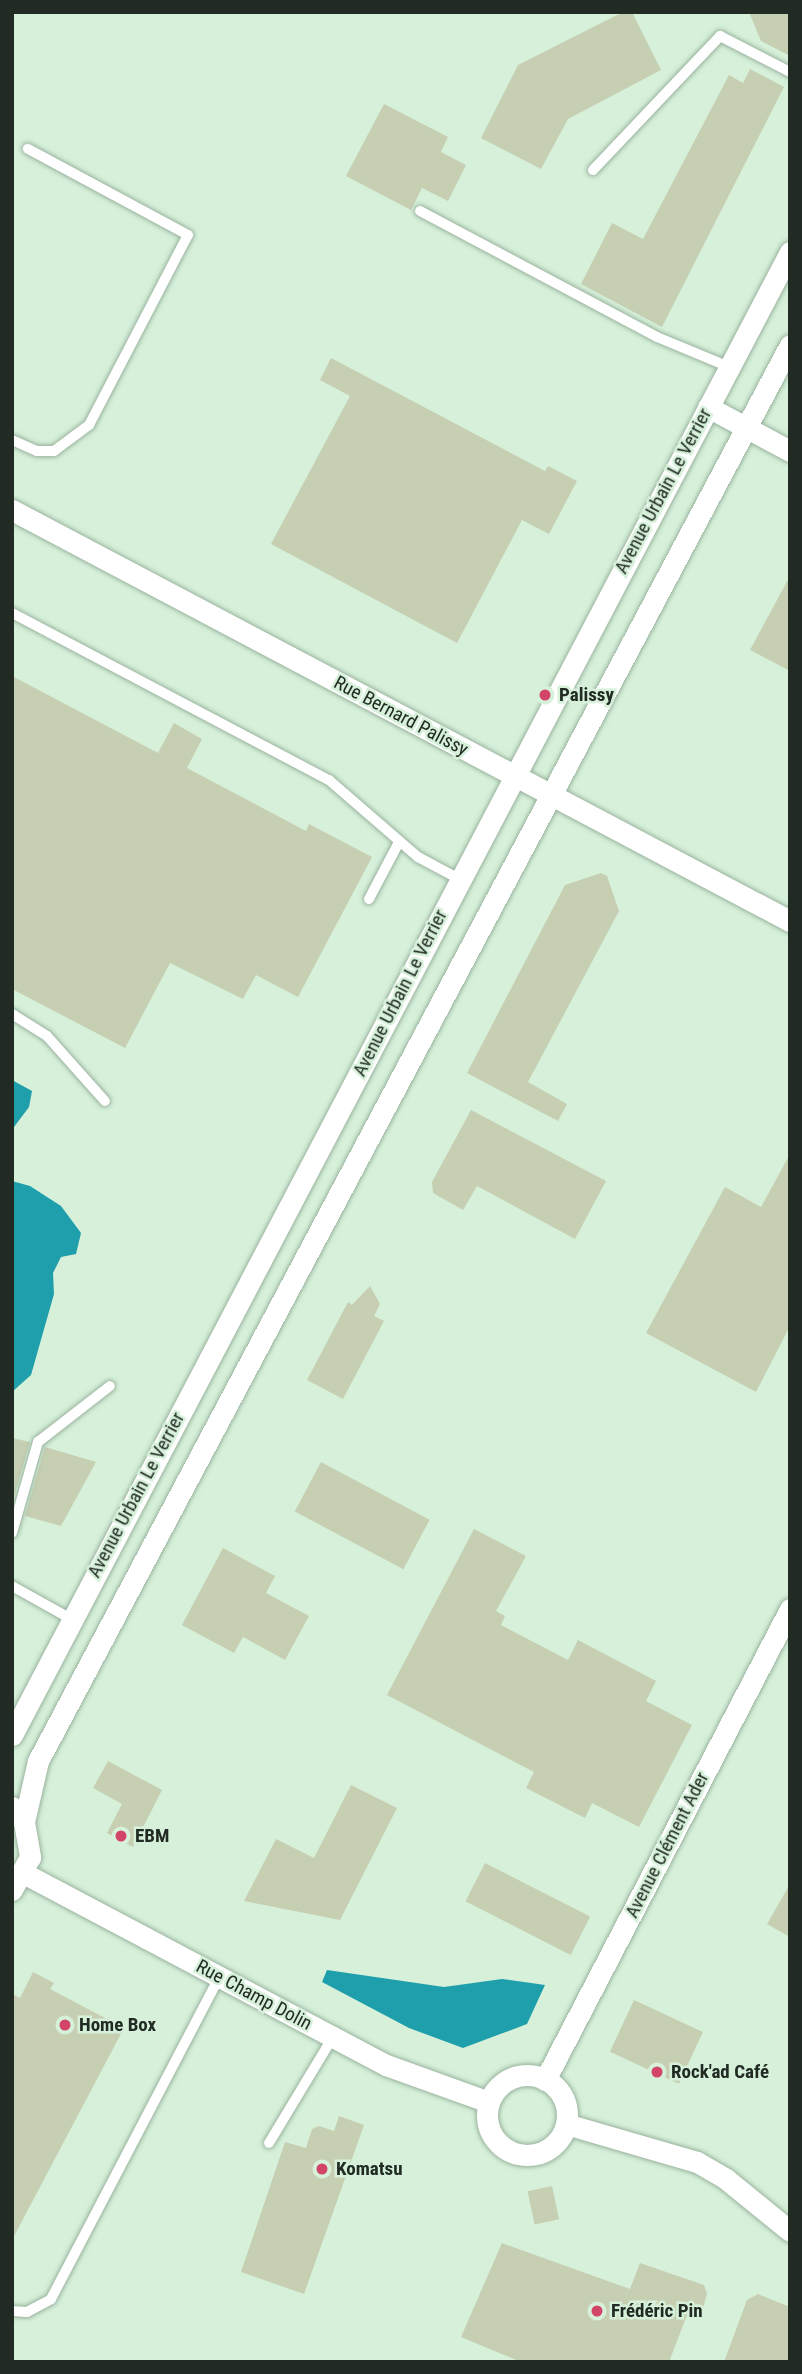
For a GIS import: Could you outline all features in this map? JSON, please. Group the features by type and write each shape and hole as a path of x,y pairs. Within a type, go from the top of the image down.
{"street":[{"name":"Avenue Urbain Le Verrier","path":"12,1735 337,1117 458,879 790,252"},
{"name":"Avenue Urbain Le Verrier","path":"18,1882 30,1839 18,1815 38,1761 553,796 790,345"},
{"path":"708,407 790,451"},
{"name":"Rue Bernard Palissy","path":"12,510 790,921"},
{"name":"Avenue Clément Ader","path":"545,2080 790,1609"},
{"name":"Rue Champ Dolin","path":"18,1882 219,1977 432,2085 489,2102"},
{"path":"529,2075 545,2080 563,2098 566,2124 552,2146 541,2152 516,2154 495,2139 487,2115 489,2102 498,2087 512,2078 529,2075"},
{"path":"566,2124 697,2162 726,2179 790,2231"}],"lane":[{"path":"593,170 720,36 790,72"},
{"path":"12,440 37,451 54,451 89,425 188,235 28,149"},
{"path":"420,211 657,337 729,367"},
{"path":"12,614 329,780 418,857 458,879"},
{"path":"369,899 399,842"},
{"path":"12,1014 47,1036 105,1101"},
{"path":"12,1533 38,1443 110,1386"},
{"path":"12,1586 71,1619"},
{"path":"12,2311 27,2312 51,2299 219,1977"},
{"path":"269,2143 333,2037"}],"water":[{"path":"12,1080 32,1091 29,1107 14,1127"},
{"path":"12,1181 30,1186 61,1206 81,1233 76,1254 61,1257 53,1273 54,1294 31,1375 12,1392"},
{"path":"327,1970 444,1987 502,1979 545,1985 527,2024 463,2048 409,2028 322,1982"}],"building":[{"path":"623,12 632,12 661,70 568,119 541,169 481,138 518,65"},
{"path":"749,12 790,12 790,56 761,41"},
{"path":"750,69 784,87 662,327 581,284 612,223 643,239 729,75 743,83"},
{"path":"384,104 448,137 441,152 466,165 448,201 422,188 411,210 346,176"},
{"path":"331,358 545,471 548,466 577,481 549,534 522,520 457,643 271,544 350,396 320,380"},
{"path":"790,576 790,671 750,650"},
{"path":"12,676 158,753 174,723 202,739 187,768 306,831 309,824 372,857 298,997 256,975 243,999 170,963 125,1048 12,989"},
{"path":"601,873 607,876 619,911 528,1082 567,1104 558,1121 467,1073 565,885"},
{"path":"471,1110 606,1181 575,1239 477,1186 463,1210 433,1193 432,1182"},
{"path":"790,1154 790,1326 756,1392 646,1333 725,1187 761,1207"},
{"path":"370,1286 380,1304 374,1316 384,1321 343,1399 307,1380 348,1302 352,1305"},
{"path":"12,1438 30,1442 12,1503"},
{"path":"45,1447 96,1462 61,1526 25,1516"},
{"path":"321,1462 430,1520 403,1569 295,1511"},
{"path":"474,1529 526,1556 496,1611 505,1616 501,1625 568,1660 578,1640 656,1681 646,1701 692,1725 639,1827 592,1803 585,1818 526,1788 534,1772 387,1695"},
{"path":"223,1548 275,1576 266,1593 309,1616 285,1660 243,1637 234,1653 182,1625"},
{"path":"108,1761 162,1790 133,1847 107,1833 122,1804 93,1788"},
{"path":"351,1785 397,1808 340,1920 244,1901 276,1839 314,1858"},
{"path":"485,1863 590,1917 571,1955 465,1901"},
{"path":"790,1884 790,1937 767,1924"},
{"path":"33,1972 54,1983 50,1989 124,2028 12,2240 12,1994 20,1998"},
{"path":"634,2000 703,2032 679,2084 610,2052"},
{"path":"339,2116 364,2125 304,2294 241,2272 285,2142 306,2148 312,2129 319,2126 334,2131"},
{"path":"552,2186 559,2219 535,2224 528,2191"},
{"path":"502,2243 630,2289 640,2263 704,2285 707,2294 701,2315 689,2310 669,2362 521,2362 461,2337"},
{"path":"758,2294 790,2307 790,2362 724,2362 747,2300"}],"place":[{"name":"Palissy","path":"545,695"},
{"name":"EBM","path":"121,1836"},
{"name":"Home Box","path":"65,2025"},
{"name":"Rock'ad Café","path":"657,2072"},
{"name":"Komatsu","path":"322,2169"},
{"name":"Frédéric Pin","path":"597,2311"}]}
